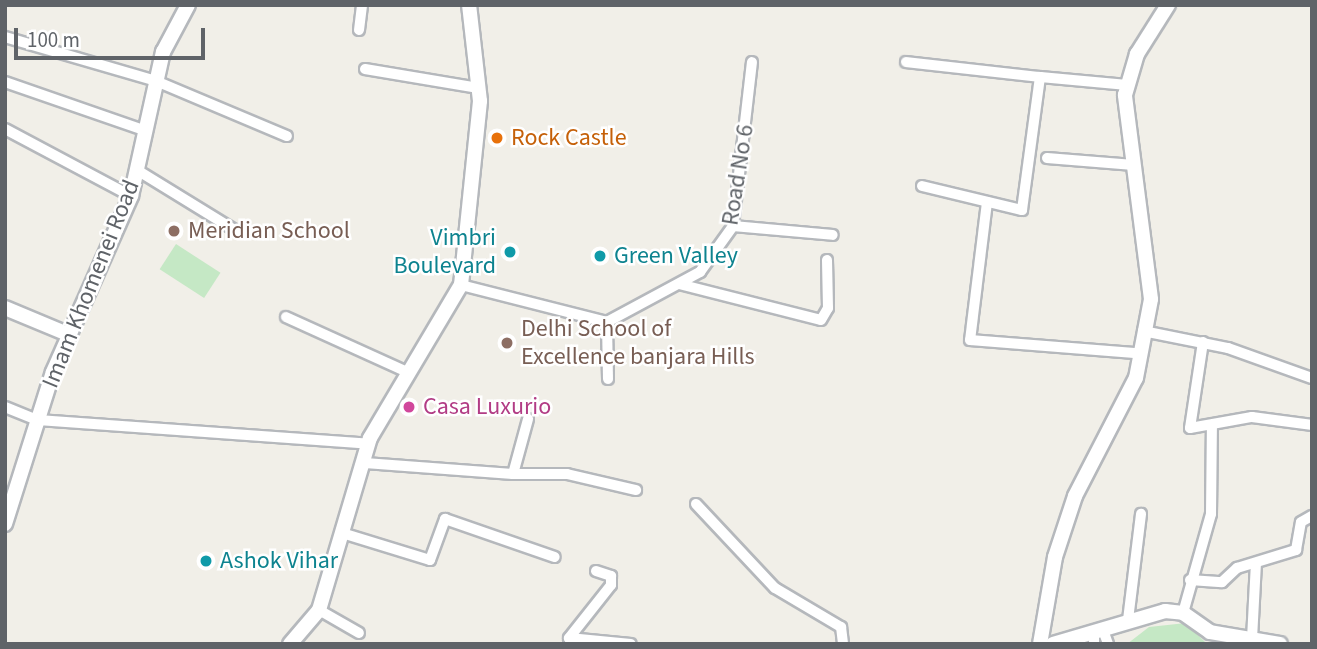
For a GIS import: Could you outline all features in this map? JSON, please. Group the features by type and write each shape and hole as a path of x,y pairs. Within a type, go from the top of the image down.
{"street":[{"name":"Imam Khomenei Road","path":"5,524 38,420 70,335 131,196 156,82 188,5"},
{"path":"359,30 362,5"},
{"path":"290,644 319,610 369,444 407,372 461,285 478,88 469,5"},
{"path":"1040,644 1055,557 1075,496 1136,378 1137,353 1151,299 1134,164 1128,85 1137,54 1168,5"},
{"path":"5,37 156,82 287,136"},
{"name":"Road No 6","path":"607,322 679,284 721,251 733,226 752,62"},
{"path":"906,62 1128,85"},
{"path":"365,69 478,88"},
{"path":"922,186 1022,210 1040,77"},
{"path":"5,82 145,130"},
{"path":"5,129 131,196"},
{"path":"1047,158 1134,164"},
{"path":"137,170 236,231"},
{"path":"987,202 970,340 1137,353"},
{"path":"733,226 833,235"},
{"path":"679,284 821,320 828,309 827,260"},
{"path":"461,285 607,322 608,379"},
{"path":"5,308 70,335"},
{"path":"286,317 407,372"},
{"path":"1143,331 1203,342 1312,378"},
{"path":"1203,342 1187,425 1212,425 1252,417 1312,425"},
{"path":"5,407 38,420 369,444"},
{"path":"513,474 528,419"},
{"path":"1184,613 1190,580 1211,514 1212,425"},
{"path":"365,463 513,474 567,474 636,490"},
{"path":"696,504 775,588 841,627 842,644"},
{"path":"1128,620 1141,514"},
{"path":"1190,580 1222,582 1256,563 1296,550 1301,522 1312,516"},
{"path":"342,533 430,560 445,519 555,557"},
{"path":"1252,639 1256,563"},
{"path":"567,641 611,585 611,576 596,571"},
{"path":"319,610 359,633"},
{"path":"1053,644 1100,638 1128,620 1184,613 1210,632 1280,644"},
{"path":"567,641 631,644"}],"green space":[{"path":"176,244 220,273 204,298 160,269"},
{"path":"1186,623 1207,644 1127,644 1149,627"}],"place":[{"name":"Rock Castle","path":"497,138"},
{"name":"Meridian School","path":"174,231"},
{"name":"Vimbri Boulevard","path":"510,252"},
{"name":"Green Valley","path":"600,256"},
{"name":"Delhi School of Excellence banjara Hills","path":"507,343"},
{"name":"Casa Luxurio","path":"409,407"},
{"name":"Ashok Vihar","path":"206,561"}]}
